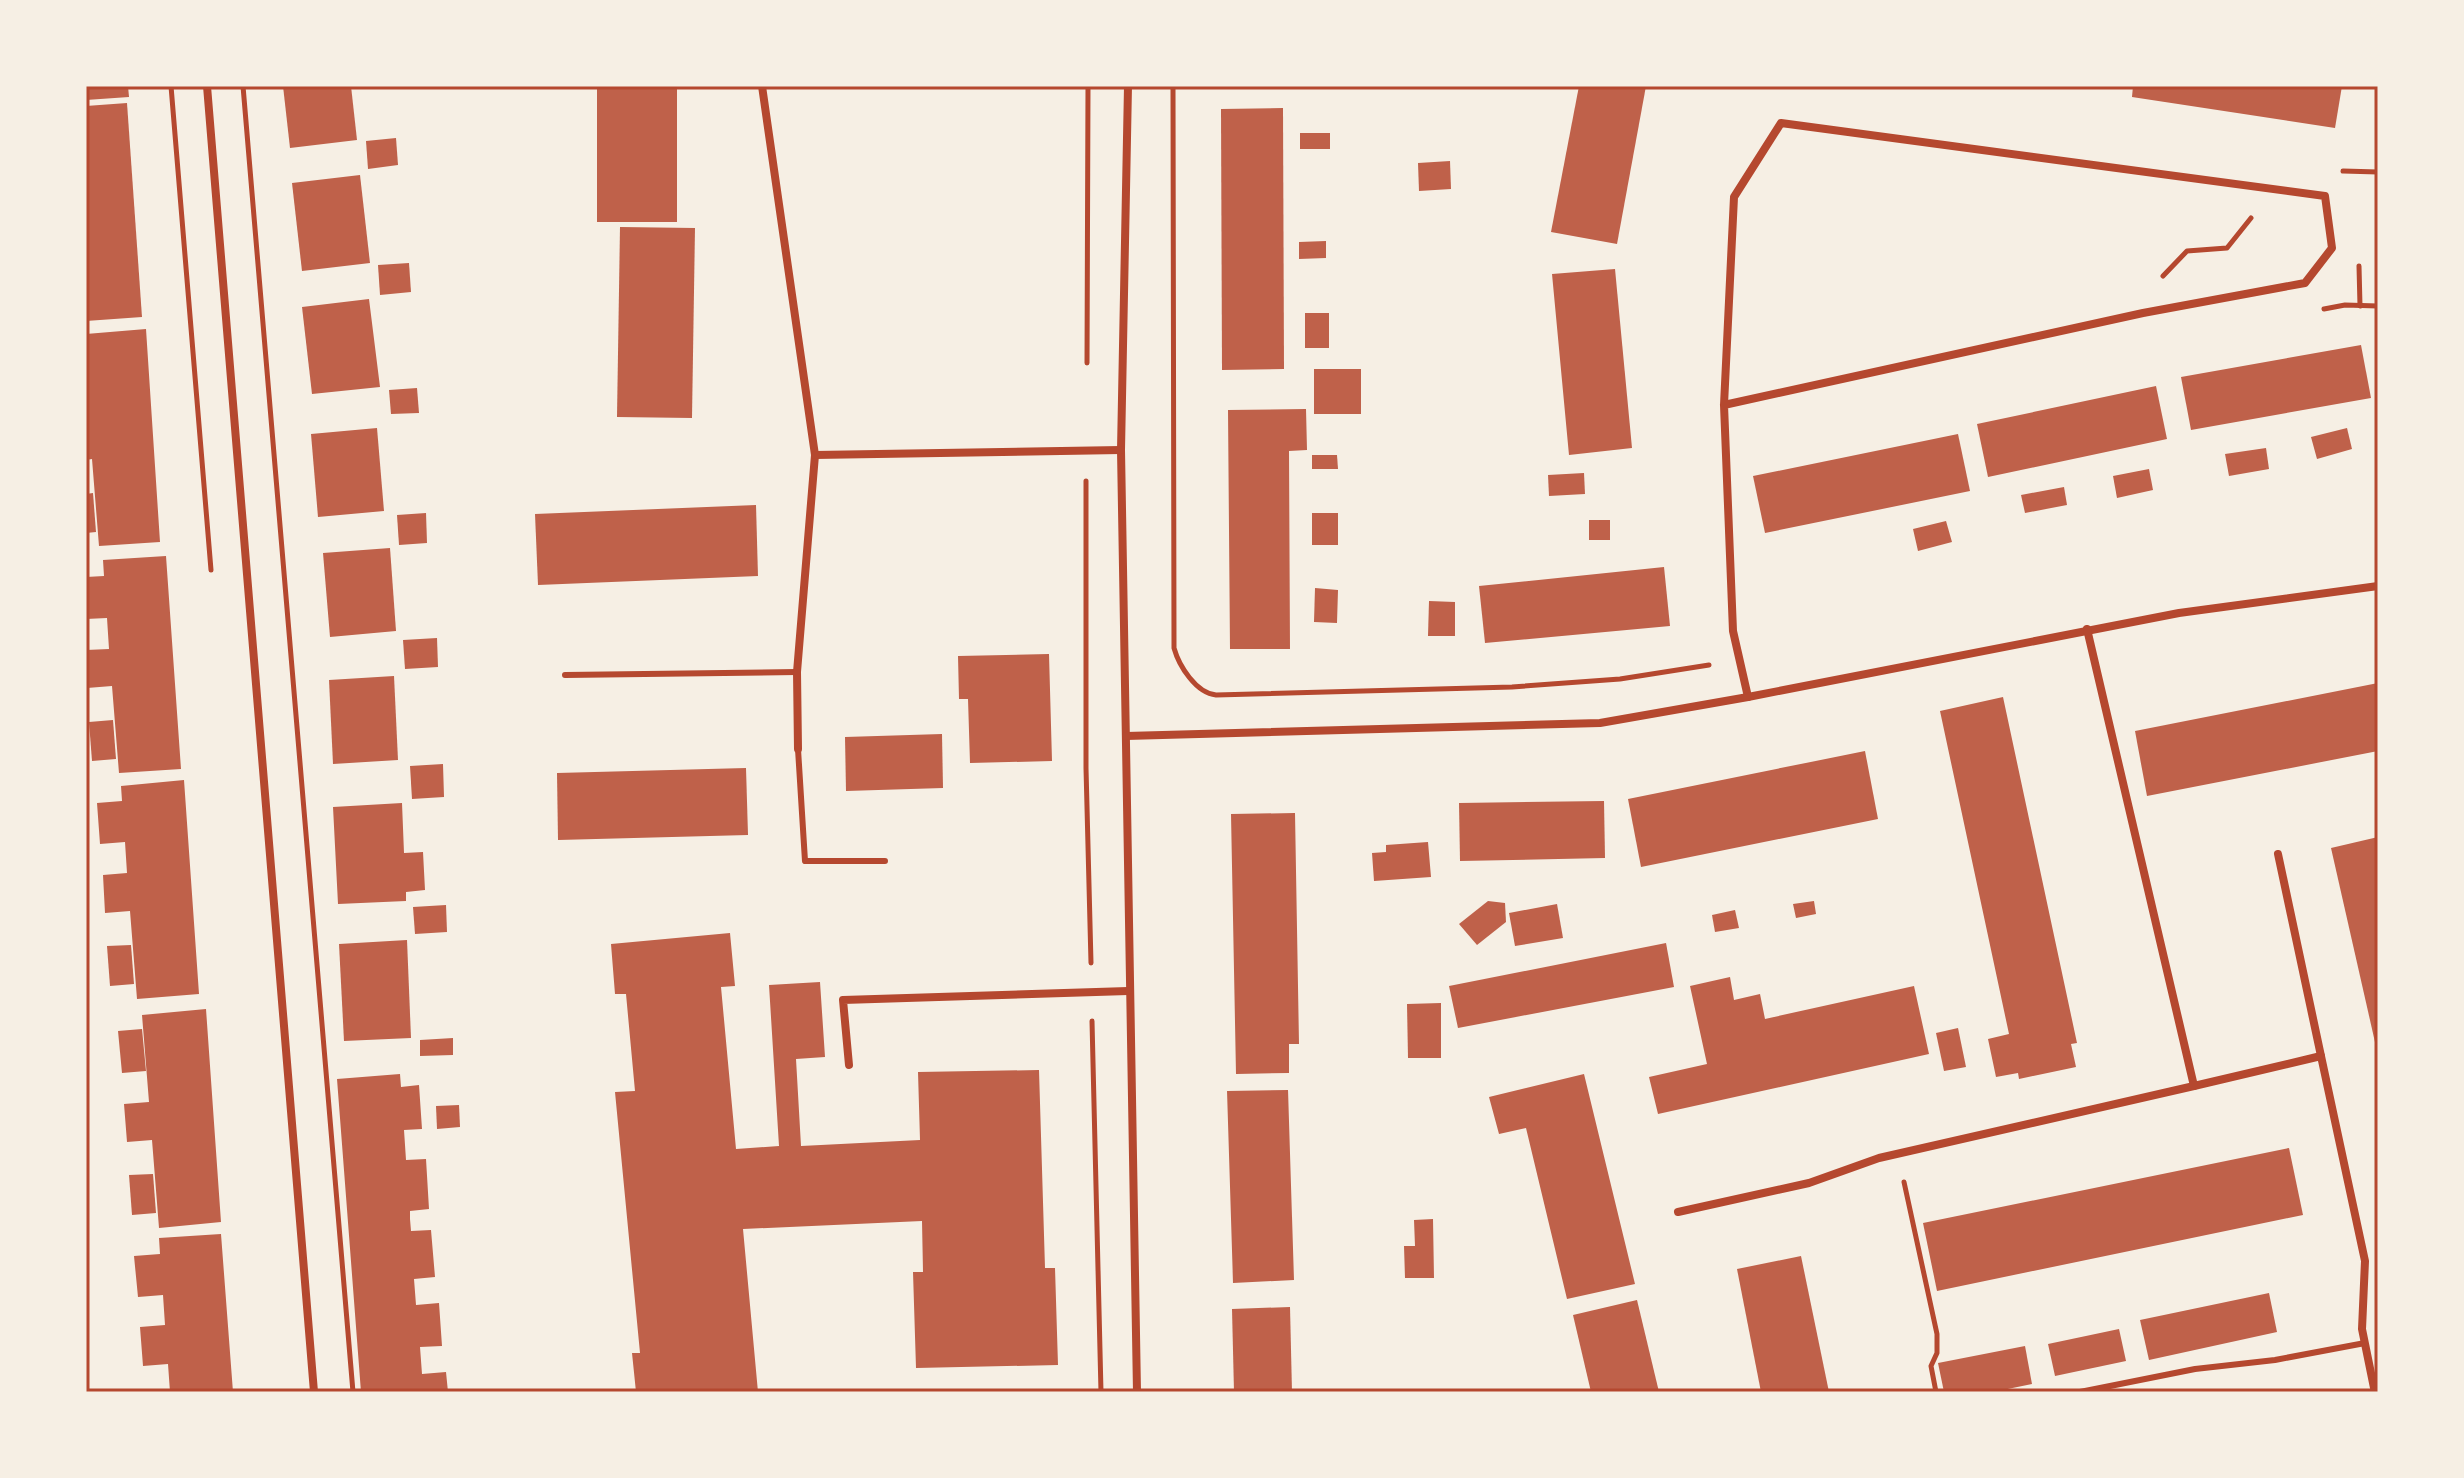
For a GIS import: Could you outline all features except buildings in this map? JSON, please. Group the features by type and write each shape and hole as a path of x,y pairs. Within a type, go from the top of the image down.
{"street":[{"path":"207,86 314,1392"},
{"path":"762,86 815,455 797,672 798,749"},
{"path":"1128,86 1121,450 1137,1392"},
{"path":"1724,405 2143,313 2305,283 2332,248 2325,196 1781,123 1734,197 1724,405 1733,631 1748,697"},
{"path":"815,455 1121,450"},
{"path":"1126,736 1600,723 1748,697 2087,629 2378,586"},
{"path":"2087,629 2194,1086"},
{"path":"2278,854 2365,1261 2361,1320 2374,1388"},
{"path":"849,1065 843,1000 1128,991"},
{"path":"1678,1212 1809,1183 1898,1153 2321,1056"}],"lane":[{"path":"565,675 797,672"},
{"path":"798,749 805,861 885,861"},
{"path":"2080,1392 2206,1367 2275,1360 2365,1343"}],"path":[{"path":"243,86 353,1392"},
{"path":"1087,376 1088,86"},
{"path":"1173,86 1174,648 1198,687 1216,695 1512,687 1620,679 1739,661"},
{"path":"1086,450 1086,768 1101,1392"},
{"path":"1898,1153 1937,1334 1937,1353 1931,1366 1936,1392"}]}
